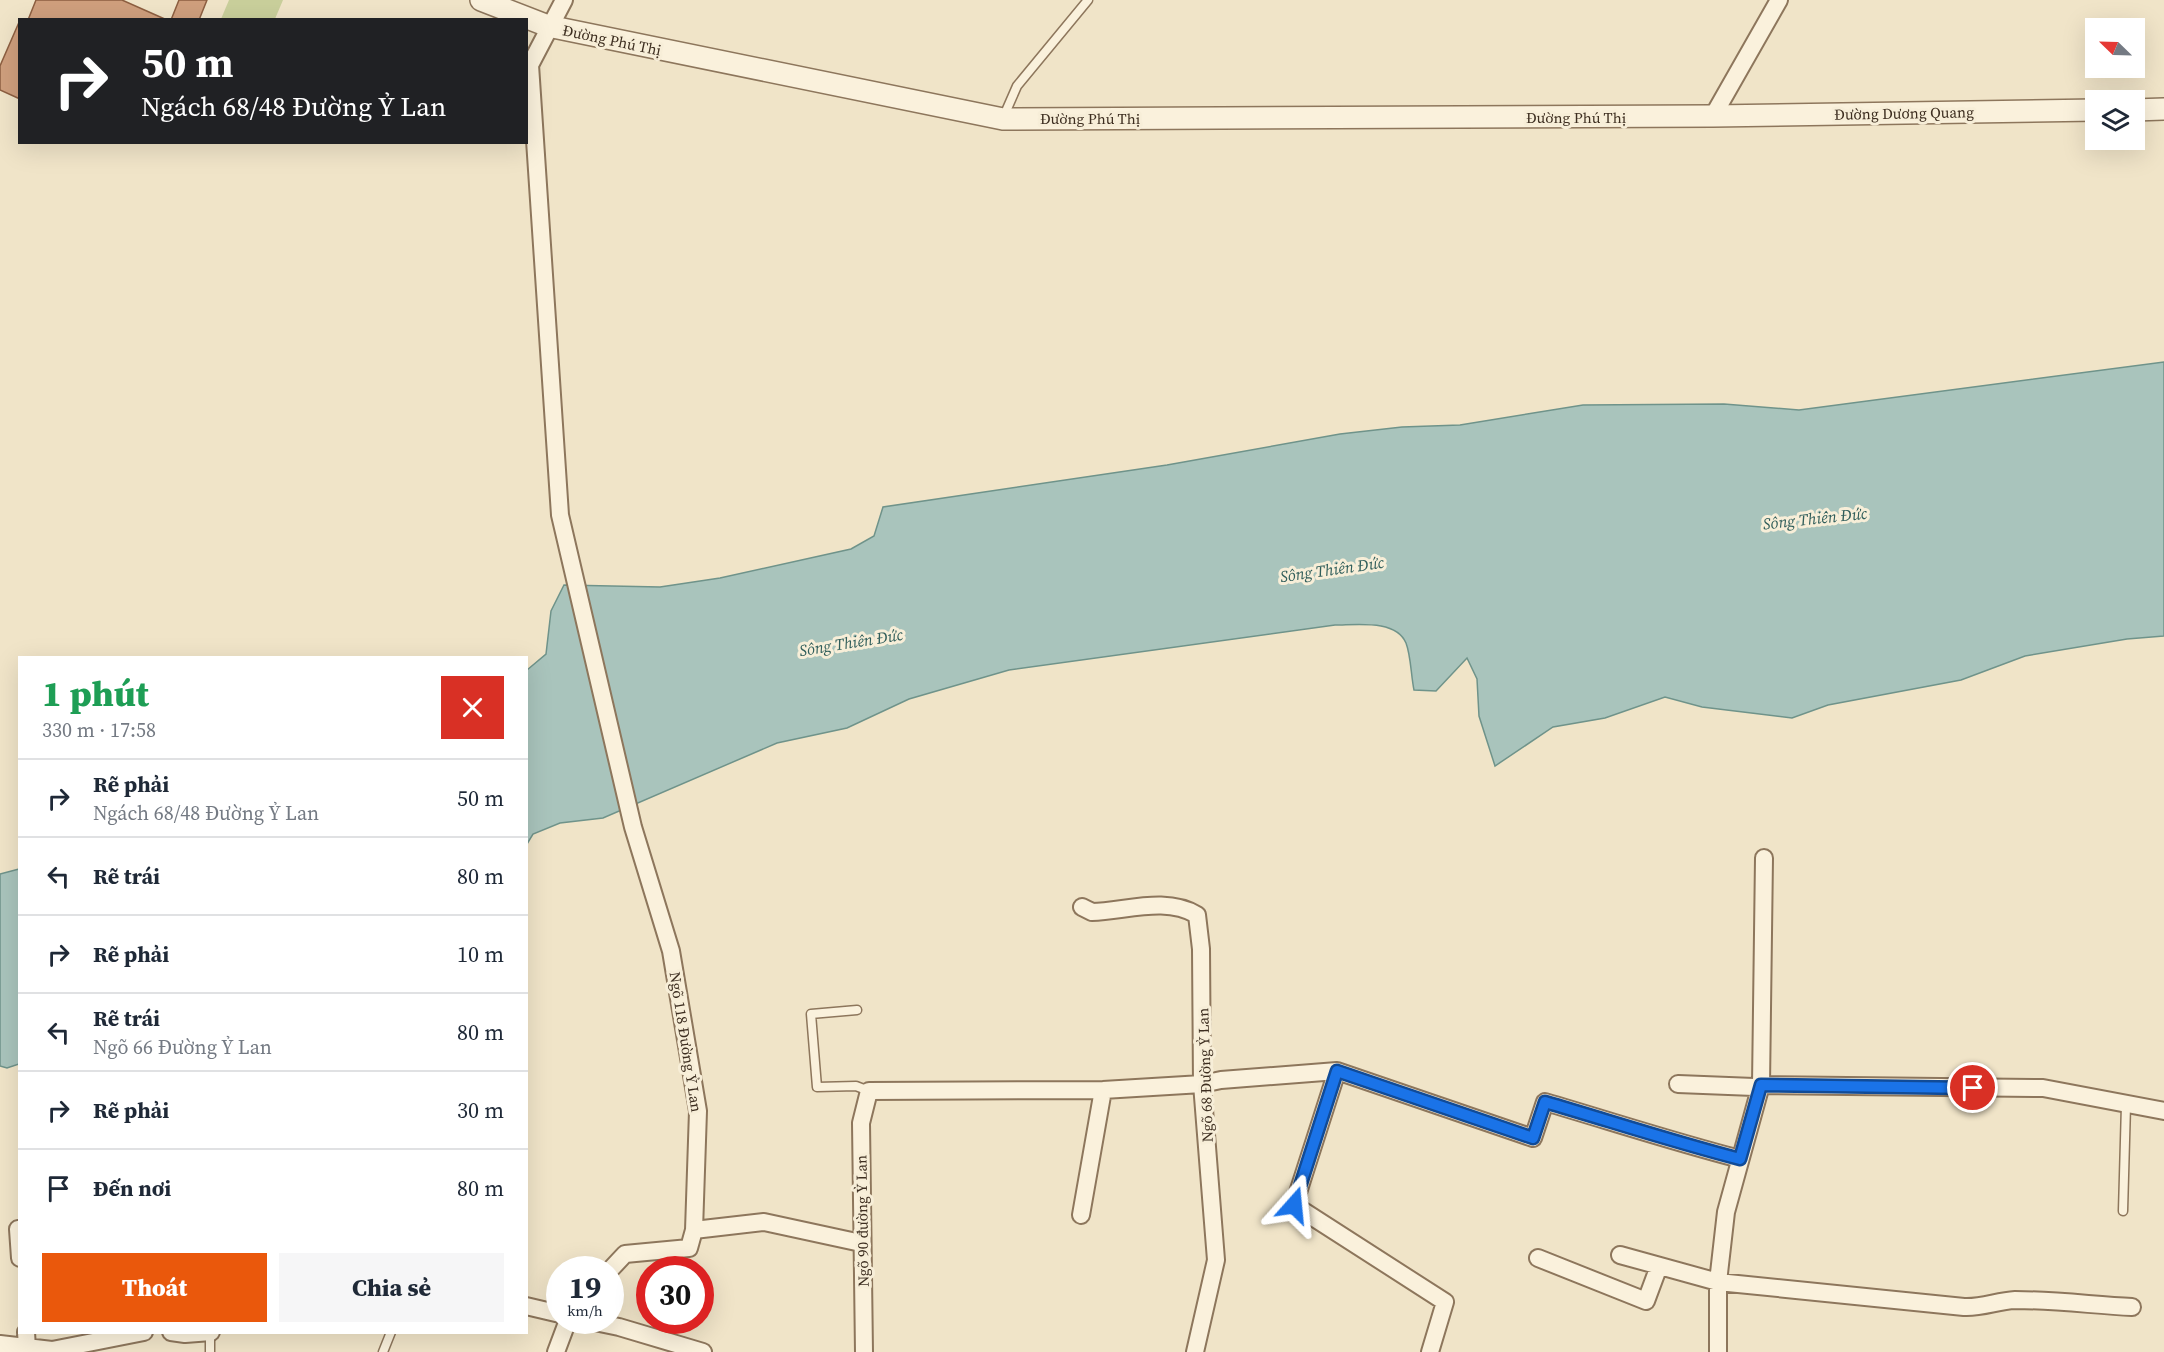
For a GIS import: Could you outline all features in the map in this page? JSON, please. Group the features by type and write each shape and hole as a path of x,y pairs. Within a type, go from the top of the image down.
{"street":[{"name":"Đường Phú Thị","path":"481,0 527,18"},
{"name":"Ngõ 118 Đường Ỷ Lan","path":"564,0 548,26 530,65 560,515 633,827 671,951 698,1111 694,1230"},
{"path":"1713,116 1779,0"},
{"name":"Đường Phú Thị","path":"528,18 548,26 1003,119 1713,116"},
{"path":"2145,110 2164,109"},
{"name":"Đường Dương Quang","path":"1713,116 2085,110"},
{"path":"1718,1352 1718,1282 1726,1212 1761,1085 1764,858"},
{"name":"Ngõ 68 Đường Ỷ Lan","path":"1082,907 1092,912 1170,904 1186,908 1197,915 1201,949 1202,1084 1216,1260 1196,1352"},
{"path":"869,1091 1103,1090 1202,1084 1221,1080 1337,1071 1533,1138 1545,1102 1622,1124 1661,1139 1740,1159"},
{"path":"1337,1071 1294,1205 1444,1302 1430,1352"},
{"path":"1678,1084 1754,1087 1761,1085 2043,1088 2164,1111"},
{"path":"1081,1215 1103,1090"},
{"name":"Ngõ 90 đường Ỷ Lan","path":"864,1352 861,1123 869,1091"},
{"path":"623,1256 689,1248 694,1230 764,1222 861,1243"},
{"path":"1620,1255 1718,1282 1964,1307 1982,1308 2003,1301 2029,1300 2132,1307"},
{"path":"1538,1258 1646,1301 1659,1266"},
{"path":"528,1306 546,1311"},
{"path":"624,1328 703,1352"},
{"path":"0,1344 26,1340 52,1350 135,1334"},
{"path":"556,1352 563,1334"}],"lane":[{"path":"1003,119 1017,86 1088,0"},
{"path":"857,1010 811,1014 815,1077 817,1087 855,1086 869,1091"},
{"path":"2123,1211 2126,1105"},
{"path":"210,1334 210,1352"},
{"path":"383,1352 390,1334"}],"green space":[{"path":"229,0 283,0 275,18 221,18"}],"water":[{"name":"Sông Thiên Đức","path":"2164,362 2164,636 2127,639 2025,656 1961,680 1828,705 1792,718 1702,707 1665,697 1605,718 1553,727 1495,766 1479,716 1477,679 1467,658 1436,691 1414,690 1408,648 1401,635 1394,630 1375,625 1335,625 1009,670 909,699 847,728 777,743 603,818 560,823 533,834 528,842 528,669 546,654 551,611 564,585 660,587 720,578 851,549 874,536 883,507 1167,465 1340,434 1402,427 1460,425 1583,405 1724,404 1799,410"},
{"path":"18,869 18,1064 7,1068 0,1066 0,874"}],"building":[{"path":"36,0 122,0 162,18 29,18"},
{"path":"179,0 207,0 200,18 172,18"},
{"path":"18,25 18,98 0,90 0,66"}],"route":[{"path":"1294,1205 1337,1071 1533,1138 1545,1102 1622,1124 1661,1139 1740,1159 1761,1085 1973,1088"}]}
